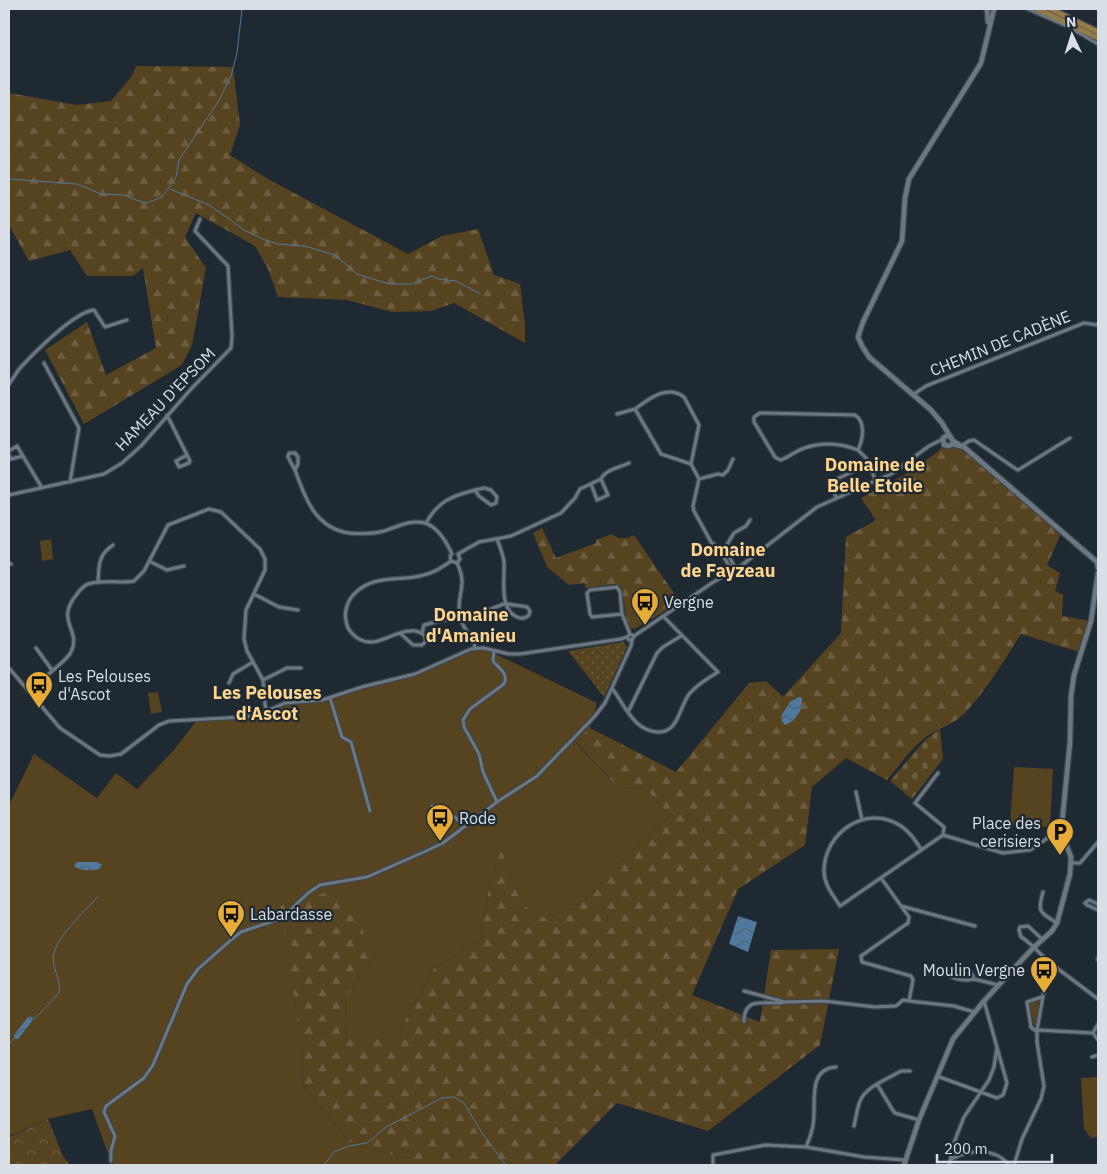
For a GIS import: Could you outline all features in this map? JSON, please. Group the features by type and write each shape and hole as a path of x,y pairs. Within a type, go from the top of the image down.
{"main road":[{"path":"1038,9 1098,38"},
{"path":"1051,9 1098,32"}],"street":[{"path":"987,9 988,31"},
{"path":"952,440 942,423 931,410 869,357 858,337 863,322 902,241 905,198 909,179 980,63 994,9"},
{"path":"1028,9 1069,27 1098,44"},
{"name":"HAMEAU D'EPSOM","path":"9,495 104,474 122,463 141,446 167,415 231,348 228,266 195,231 200,220"},
{"path":"9,384 20,369 65,325 89,310 94,310 105,327 127,320"},
{"name":"CHEMIN DE CADÈNE","path":"914,394 926,386 1084,323 1098,325"},
{"path":"44,363 79,428 70,482"},
{"path":"617,414 635,409 657,394 677,393 684,397 699,425 690,464"},
{"path":"635,409 661,454 690,464 699,479 693,506 694,511 711,542 728,555 734,570"},
{"path":"858,450 863,426 855,415 760,413 754,417 754,422 775,457 780,460 801,450 822,445 843,446 858,450 868,464 876,481"},
{"path":"167,415 187,455 190,461 179,467 176,461 187,455"},
{"path":"944,445 945,429"},
{"path":"10,669 60,728 94,752 107,756 124,752 159,725 169,721 242,718 288,702 330,698 362,687 415,674 461,652 475,648 520,654 630,636 734,570 817,507 896,471 943,438 952,440 962,446 1098,564"},
{"path":"962,446 966,442 974,440 1017,470 1070,438"},
{"path":"934,444 948,447 952,440"},
{"path":"9,451 17,446 42,488"},
{"path":"295,470 298,464 298,457 295,453 289,453 288,458 311,508 330,527 344,532 366,534 411,522 426,523 434,528 446,541 452,554 450,556 451,561"},
{"path":"9,455 11,459 23,456"},
{"path":"699,479 718,474 723,475 728,470 733,459"},
{"path":"452,554 458,554 479,542 525,531 560,513 576,498 580,489 601,479 609,471 629,463"},
{"path":"836,498 832,488 833,481 868,464"},
{"path":"591,484 597,500 608,495 601,479"},
{"path":"426,523 436,508 448,498 475,490 484,488 491,490 497,497 496,502 491,505 488,504 475,490"},
{"path":"28,691 69,655 73,645 72,632 67,615 68,607 84,586 98,582 134,581 141,575 149,562 168,525 209,509 221,512 260,549 265,559 265,570 246,610 244,634 246,648 263,680 267,710"},
{"path":"723,551 734,534 746,526 750,520"},
{"path":"422,633 424,626 439,620 479,614 507,603 527,607 530,611 529,615 524,618 514,616 510,612 507,603 504,587 504,562 497,539"},
{"path":"98,582 100,560 106,550 113,545"},
{"path":"458,554 460,559 457,563 463,581 459,609 460,618 463,626 473,639 475,648"},
{"path":"451,561 457,563"},
{"path":"400,633 409,642 418,646 426,641 426,637 422,633 413,631 400,633 376,642 362,641 352,634 345,617 352,595 361,588 376,581 422,576 451,561"},
{"path":"149,562 167,570 184,566"},
{"path":"1062,823 1074,675 1091,621 1098,573"},
{"path":"111,1161 111,1151 115,1136 104,1112 106,1106 144,1078 153,1065 187,984 198,969 241,932 282,918 308,893 320,885 367,877 424,852 442,842 537,776 595,716 605,703 631,645 632,640 622,614 620,592 617,587 590,590 587,593 592,618 622,614"},
{"path":"254,594 279,607 298,610"},
{"path":"612,688 636,723 652,731 660,732 669,730 676,722 685,701 696,687 718,672 663,616"},
{"path":"628,712 657,653 681,636"},
{"path":"36,648 52,670"},
{"path":"494,651 493,661 504,673 506,680 504,684 470,710 463,720 464,727 479,754 483,772 497,802"},
{"path":"229,683 233,674 253,662"},
{"path":"263,680 287,668 301,668"},
{"path":"330,698 342,737 351,742 370,808"},
{"path":"938,772 914,803 944,827 943,835"},
{"path":"856,792 862,820"},
{"path":"432,806 437,811 452,814 463,827"},
{"path":"921,849 909,832 887,820 871,818 855,822 841,830 832,841 826,857 824,873 828,888 840,906 943,835 1003,853 1030,850 1055,833"},
{"path":"1055,833 1056,825 1062,823"},
{"path":"1062,823 1068,829 1067,833 1063,836"},
{"path":"1055,833 1063,836"},
{"path":"713,1165 713,1155 765,1145 806,1147 904,1163 918,1120 953,1039 998,985 1033,948 1052,932 1057,923 1070,874 1071,863 1071,857 1063,836"},
{"path":"1071,863 1080,863 1098,842"},
{"path":"881,878 909,917 908,923 861,956 862,962 911,976 913,980 909,1000"},
{"path":"1043,892 1039,905 1041,913 1057,923"},
{"path":"1098,904 1089,900 1085,903 1098,910"},
{"path":"901,906 975,926"},
{"path":"1043,940 1028,926 1020,927 1020,937 1027,939 1033,948 1049,962 1098,999"},
{"path":"1014,1165 1022,1139 1041,1099 1044,1086 1037,1031 1049,962"},
{"path":"974,979 972,974 949,970 948,975 951,978 974,979 998,985"},
{"path":"744,991 785,1002"},
{"path":"1042,997 1027,1002 1031,1026 1037,1031 1094,1034"},
{"path":"744,1021 746,1008 757,1003 824,1001 875,1007 896,1006 903,1000 909,1000 954,1006 974,1012"},
{"path":"936,1076 997,1098 1003,1095 1007,1082 984,1001"},
{"path":"1094,1034 1098,1024"},
{"path":"1094,1034 1098,1040"},
{"path":"949,1165 955,1140 964,1117 989,1080 994,1067 997,1046"},
{"path":"1092,1057 1098,1055"},
{"path":"806,1147 813,1126 814,1089 818,1076 828,1067 836,1067"},
{"path":"854,1126 861,1098 865,1091 901,1071 910,1071"},
{"path":"877,1084 895,1113 918,1120"},
{"path":"950,1159 964,1153 977,1151 989,1153 1010,1165"}],"green space":[{"path":"136,66 233,67 240,125 230,155 268,179 408,254 442,236 478,229 494,275 520,284 525,325 525,343 454,303 431,311 392,312 347,300 278,297 268,269 255,246 196,213 185,237 206,268 192,345 182,365 84,424 45,350 87,322 106,375 156,348 143,268 133,276 87,276 70,250 29,261 9,225 9,93 77,105 111,101 132,76"},
{"path":"943,442 944,445 959,445 1062,531 1047,565 1060,573 1055,591 1063,595 1062,616 1091,621 1079,652 1021,634 988,685 965,713 921,741 887,780 846,758 812,787 805,845 738,889 692,995 760,1022 771,950 839,949 820,1045 708,1131 617,1103 557,1163 559,1165 406,1165 406,1159 349,1142 303,1086 301,1045 280,906 342,888 375,955 345,998 347,1038 395,1038 434,968 481,940 488,892 501,849 518,894 535,919 573,909 619,870 617,864 670,817 648,791 637,787 620,789 575,741 590,728 676,772 749,683 766,681 783,697 841,633 846,537 876,520 861,498 913,470 940,450"},
{"path":"542,528 556,558 596,543 596,540 612,534 623,538 634,535 680,602 636,628 630,629 626,618 622,589 619,585 585,588 585,583 569,585 547,567 533,533"},
{"path":"51,539 53,559 42,561 40,541"},
{"path":"624,642 627,647 604,697 568,651"},
{"path":"483,648 597,703 590,728 575,742 620,789 637,787 648,791 670,817 617,864 620,870 573,909 535,919 518,894 501,850 488,892 481,940 434,968 395,1038 347,1038 345,998 375,955 293,990 301,1045 303,1086 349,1142 406,1159 406,1165 112,1165 92,1109 48,1119 9,1136 9,805 34,754 97,798 116,773 137,789 173,751 197,720 255,715 279,705 311,701 415,674 471,649"},
{"path":"158,692 162,712 151,714 148,693"},
{"path":"940,729 943,759 912,799 890,781 925,740"},
{"path":"1014,767 1053,769 1050,827 1010,825"},
{"path":"1039,1001 1036,1024 1034,1025 1028,1003"},
{"path":"1098,1077 1098,1137 1091,1138 1084,1129 1081,1078"},
{"path":"48,1119 63,1156 70,1165 9,1165 9,1137"}],"water":[{"path":"799,697 802,698 800,711 792,721 785,725 781,716 790,702"},
{"path":"77,862 97,862 102,865 99,869 86,870 74,866"},
{"path":"738,916 757,922 748,952 729,944"},
{"path":"28,1017 32,1017 33,1020 18,1039 15,1039 14,1035"}],"waterway":[{"path":"9,179 77,184 101,194 124,195 147,203 162,197 176,177 179,160 218,102 231,76 237,53 242,9"},
{"path":"170,189 209,205 246,231 265,240 278,244 304,246 335,255 357,274 389,284 412,284 432,276 439,279 456,281 479,293"},
{"path":"32,1018 35,1018 59,992 59,983 53,958 61,938 97,897"},
{"path":"9,1044 15,1037"},
{"path":"324,1165 334,1152 349,1146 367,1143 386,1127 442,1098 454,1097 464,1103 482,1133 505,1164"}],"place":[{"name":"Vergne","path":"645,626"},
{"name":"Les Pelouses d'Ascot","path":"39,709"},
{"name":"Rode","path":"440,842"},
{"name":"Place des cerisiers","path":"1060,856"},
{"name":"Labardasse","path":"231,938"},
{"name":"Moulin Vergne","path":"1044,994"}],"district":[{"name":"Domaine de Belle Etoile","path":"875,474"},
{"name":"Domaine de Fayzeau","path":"728,559"},
{"name":"Domaine d'Amanieu","path":"471,624"},
{"name":"Les Pelouses d'Ascot","path":"267,702"}]}
